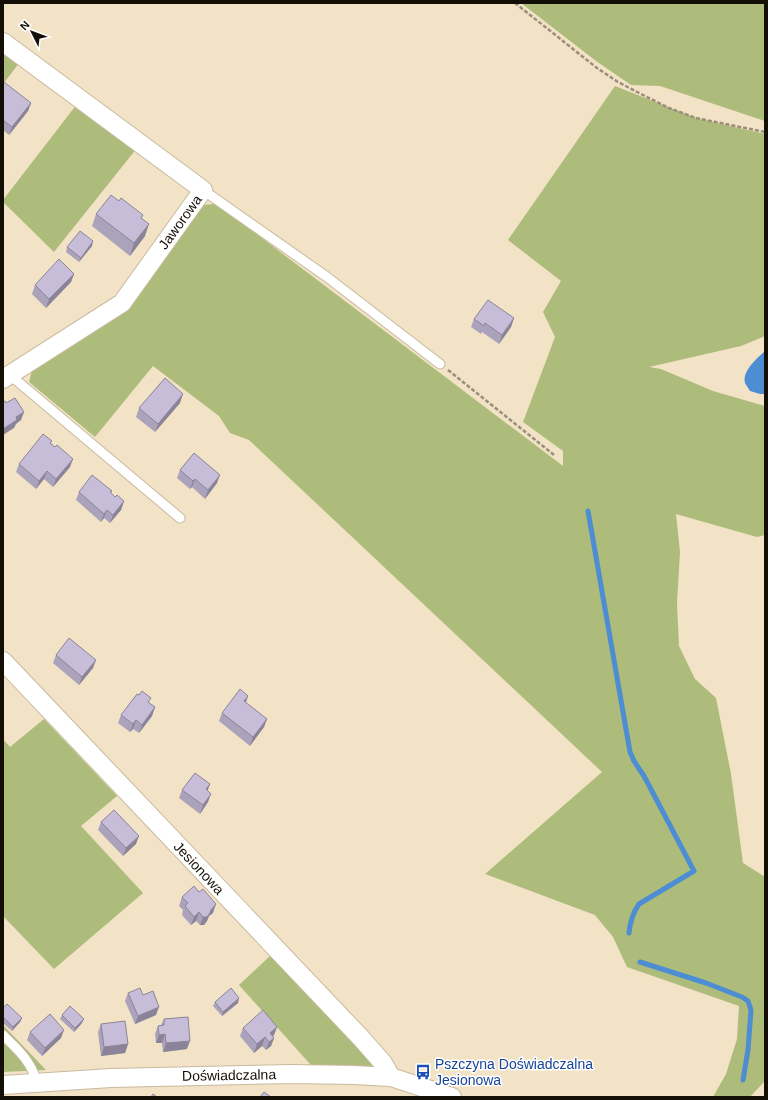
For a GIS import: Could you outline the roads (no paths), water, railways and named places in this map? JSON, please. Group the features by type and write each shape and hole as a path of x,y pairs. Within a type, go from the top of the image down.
{"street":[{"name":"Jaworowa","path":"3,42 203,190 122,303 7,377"},
{"name":"Jesionowa","path":"3,661 361,1038 383,1063 391,1077"},
{"name":"Doświadczalna","path":"3,1085 38,1084 112,1078 293,1074 391,1077 452,1097"}],"lane":[{"path":"203,190 327,277 440,364"},
{"path":"7,377 180,518"},
{"path":"3,1035 27,1060 33,1069 38,1084"}],"water":[{"path":"765,351 765,394 760,394 750,391 745,383 745,378 748,369"}],"waterway":[{"path":"588,511 630,752 694,871 639,904 632,918 629,933"},
{"path":"640,962 706,983 742,997 748,1001 751,1010 748,1050 743,1080"}],"place":[{"name":"Pszczyna Doświadczalna Jesionowa","path":"423,1072"}]}
